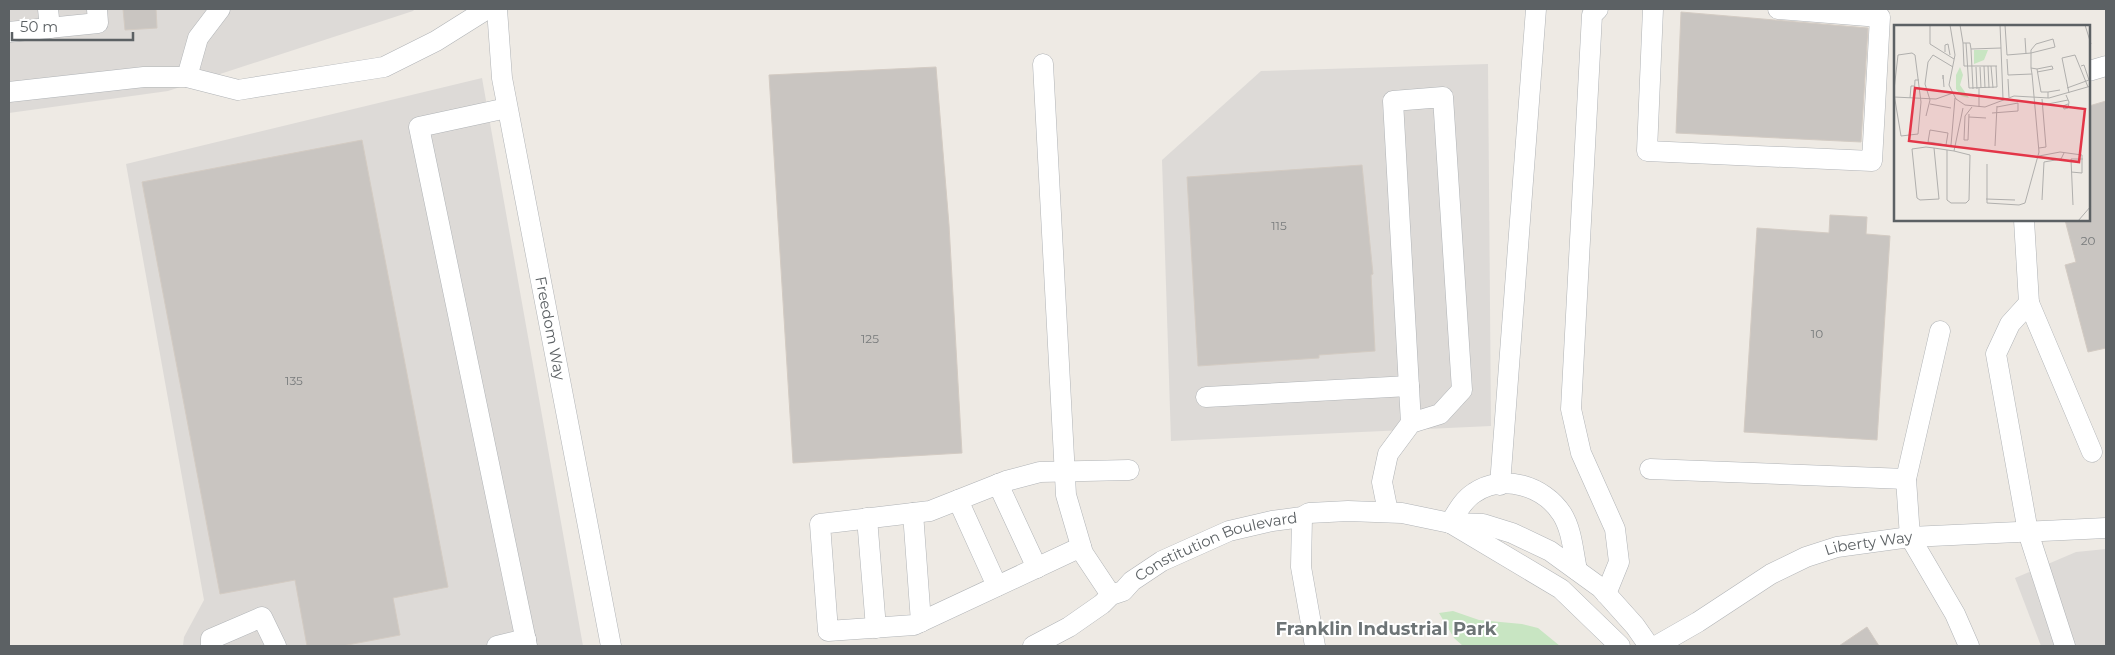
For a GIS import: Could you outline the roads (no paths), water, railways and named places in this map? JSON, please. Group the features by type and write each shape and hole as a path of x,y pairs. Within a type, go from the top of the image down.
{"street":[{"path":"9,32 49,18 98,23 97,9"},
{"path":"187,77 198,38 220,9"},
{"path":"9,92 144,77 187,77 238,90 384,67 436,41 487,9"},
{"name":"Freedom Way","path":"497,9 499,54 508,108 611,646"},
{"path":"1500,484 1536,9"},
{"path":"1598,9 1592,15 1571,409 1580,453 1615,529 1619,562 1606,594"},
{"path":"1653,9 1647,151 1872,161 1880,17 1778,9"},
{"path":"1043,64 1066,495 1081,547 1111,595"},
{"path":"2090,71 2106,66"},
{"path":"1388,512 1382,482 1388,454 1411,423 1440,414 1462,390 1443,97 1393,101 1411,423"},
{"path":"497,646 526,642 419,127 508,108"},
{"path":"2024,221 2030,303 2092,452"},
{"path":"2030,303 2010,324 1996,354 2028,532 2065,646"},
{"path":"1940,331 1906,478 1910,537 1955,614 1969,646"},
{"path":"1206,398 1409,386"},
{"path":"1650,469 1906,478"},
{"path":"1081,547 914,625 828,631 820,524 930,512 998,484 1040,472 1129,470"},
{"path":"998,484 1037,568"},
{"path":"1450,523 1460,506 1473,493 1486,486 1500,484 1529,486 1544,494 1555,505 1568,525 1576,570"},
{"path":"958,500 997,586"},
{"name":"Constitution Boulevard","path":"1033,646 1069,627 1102,604 1111,595 1123,591 1132,581 1162,561 1229,532 1272,521 1322,512 1388,512 1450,523 1483,524 1512,533 1550,551 1606,594 1649,646"},
{"path":"914,513 921,622"},
{"path":"1302,517 1301,567 1315,646"},
{"path":"867,518 876,628"},
{"name":"Constitution Boulevard","path":"1450,523 1561,589 1620,646"},
{"name":"Liberty Way","path":"1656,646 1698,622 1771,574 1806,557 1837,547 1910,537 2106,528"},
{"path":"211,646 211,639 262,616 276,646"}],"district":[{"name":"Franklin Industrial Park","path":"1386,629"}]}
